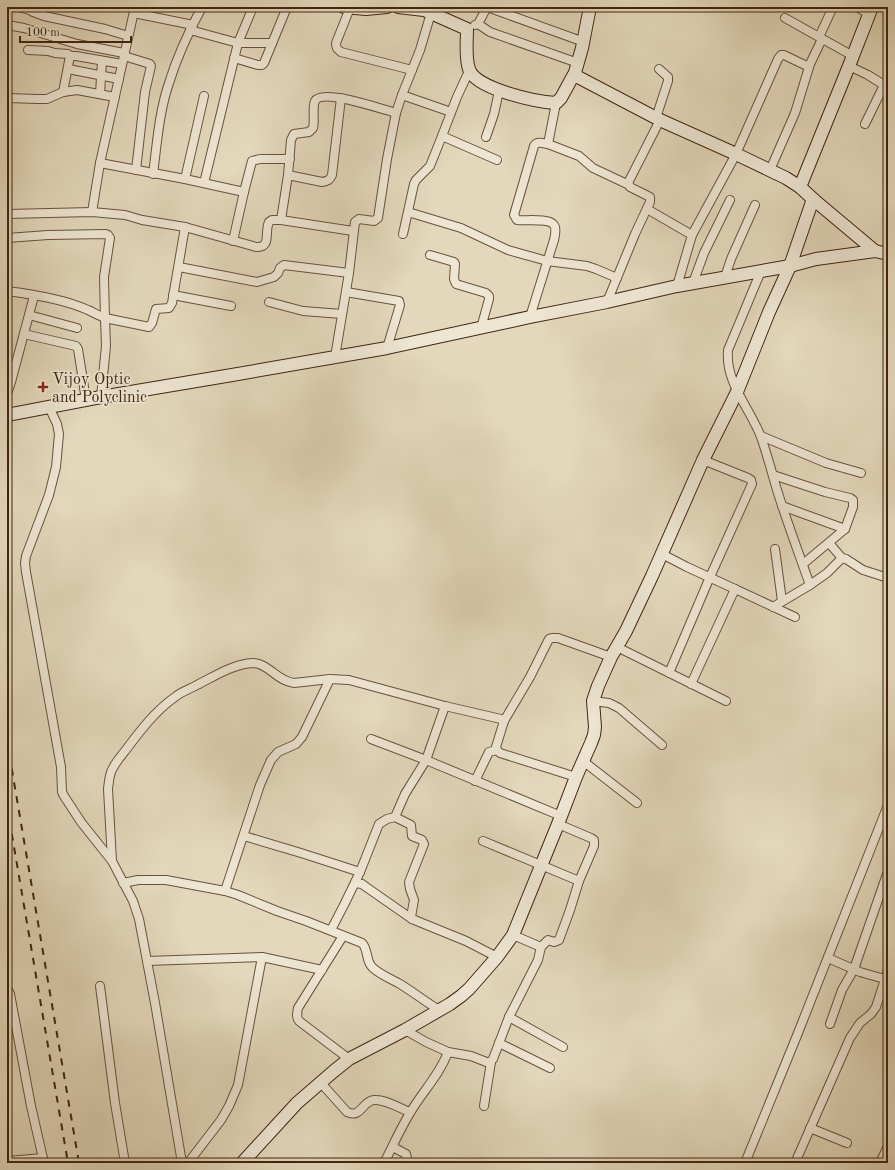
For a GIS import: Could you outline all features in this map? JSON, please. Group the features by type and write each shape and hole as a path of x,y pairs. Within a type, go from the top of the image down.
{"street":[{"path":"18,7 30,8 33,12 44,16 128,36"},
{"path":"153,174 166,91 175,66 202,7"},
{"path":"204,183 238,43 254,7"},
{"path":"234,58 262,65 287,7"},
{"path":"344,7 366,9 387,7"},
{"path":"398,7 435,11 467,29"},
{"path":"467,29 478,24 487,7 584,42"},
{"path":"548,144 556,103 561,98 574,76 578,63 584,42 590,7"},
{"path":"770,170 795,113 809,67 833,7"},
{"path":"800,187 870,10 857,7"},
{"path":"350,8 336,43 337,49 341,52 412,70"},
{"path":"92,212 100,163 134,10 165,18 238,43 272,43"},
{"path":"335,357 349,273 355,222 363,218 374,221 378,218 396,113 435,11"},
{"path":"785,18 820,38 868,75 884,84 865,124"},
{"path":"478,24 490,32 578,63"},
{"path":"7,25 24,28 123,58 150,64 145,92 136,170"},
{"path":"403,234 414,184 430,166 469,71 467,55 467,29"},
{"path":"28,50 48,51 102,61 123,58"},
{"path":"677,286 692,235 736,154 778,59 784,55 809,67"},
{"path":"63,92 70,56"},
{"path":"100,94 102,61"},
{"path":"68,69 119,79"},
{"path":"629,185 630,178 658,119 668,81 668,77 659,69"},
{"path":"469,71 499,91 545,103 556,103"},
{"path":"574,76 658,119 786,178 800,187 875,252"},
{"path":"7,98 47,99 63,92 77,90 115,97"},
{"path":"486,136 494,114 499,91"},
{"path":"402,95 451,112"},
{"path":"185,179 204,96"},
{"path":"281,220 290,159 291,140 294,134 309,132 313,128 314,104 318,98 322,96 341,98 396,113"},
{"path":"288,175 322,182 330,179 332,175 341,98"},
{"path":"442,136 497,160"},
{"path":"530,317 555,233 552,222 517,220 514,215 534,146 535,143 538,142 548,144 579,156 593,168 650,197 651,200 648,209 635,234 607,302"},
{"path":"233,241 252,161 260,159 290,159"},
{"path":"100,163 244,192"},
{"path":"242,1163 297,1103 349,1059 405,1030 461,996 497,957 513,934 594,735 595,727 593,701 598,686 626,631 662,554 703,460 737,392 769,312 790,266 813,199"},
{"path":"693,283 704,253 730,200"},
{"path":"725,277 731,259 755,205"},
{"path":"648,209 692,235"},
{"path":"7,214 92,212 125,215 138,220 185,227 261,248 265,246 267,225 272,220 354,231"},
{"path":"408,212 454,226 508,250 547,261 581,265 596,269 617,278"},
{"path":"7,291 75,305 105,318 149,327 152,323 156,309 169,308 172,303 185,227"},
{"path":"7,238 52,235 108,234 110,238 104,277 106,346 101,397"},
{"path":"7,415 101,397 387,348 677,286 790,266 816,259 875,252 888,254"},
{"path":"430,255 454,262 454,279 456,284 486,293 489,296 481,328"},
{"path":"179,267 257,282 274,277 284,265 349,273"},
{"path":"761,271 728,350 729,369 737,392 761,436 794,544 810,586"},
{"path":"346,292 399,301 400,305 387,348"},
{"path":"173,295 231,306"},
{"path":"7,394 34,296"},
{"path":"269,302 303,311 342,314"},
{"path":"29,315 77,328"},
{"path":"24,334 76,346 78,349 86,400"},
{"path":"49,407 57,424 59,434 56,467 50,495 26,556 25,563 61,768 62,792 81,822 112,861 136,910 148,961 182,1163"},
{"path":"761,436 826,463 861,473"},
{"path":"669,673 752,484 751,480 748,478 703,460"},
{"path":"773,475 853,500 853,507 845,529 802,564"},
{"path":"782,506 845,529"},
{"path":"829,543 842,558 863,570 888,578"},
{"path":"775,549 782,601"},
{"path":"662,554 686,567 795,617"},
{"path":"773,607 810,586 827,573 842,558"},
{"path":"691,684 735,589"},
{"path":"497,750 496,747 504,721 550,639 552,638 558,638 614,652 669,673 726,701"},
{"path":"112,861 108,789 112,769 149,720 176,696 228,669 252,663 259,663 288,682 294,683 330,679 349,680 445,706 502,719 504,721"},
{"path":"225,891 260,785 271,760 282,750 296,744 302,737 330,679"},
{"path":"593,701 609,703 619,708 662,745"},
{"path":"395,817 405,794 426,760 445,706"},
{"path":"371,739 475,781 560,820 594,840 594,846 578,881 570,910 559,940 554,942 548,940 541,947 535,967 509,1018 491,1062 484,1106"},
{"path":"497,750 505,755 576,777"},
{"path":"475,781 489,752 497,750"},
{"path":"583,761 637,803"},
{"path":"745,1163 828,958 888,804"},
{"path":"331,930 360,872 379,824 387,819 395,817 411,825 412,836 422,840 424,844 409,882 414,900 411,914 412,919"},
{"path":"244,836 360,872"},
{"path":"483,841 578,881"},
{"path":"830,1024 842,990 854,969 887,874"},
{"path":"123,883 138,880 166,880 225,891 238,895 276,912 331,930 362,943 367,950 370,964 377,971 439,1010"},
{"path":"355,883 362,884 412,919 466,941 497,957"},
{"path":"513,934 541,947"},
{"path":"343,936 298,1008 297,1018 349,1059"},
{"path":"148,961 262,957 322,970"},
{"path":"188,1163 221,1120 238,1085 262,957"},
{"path":"828,958 854,969 887,980"},
{"path":"796,1163 850,1038 860,1023 871,1014 876,1007 887,980 888,970"},
{"path":"100,986 124,1163"},
{"path":"7,988 10,994 31,1106 43,1160 7,1161"},
{"path":"509,1018 563,1047"},
{"path":"405,1030 448,1052 471,1056 486,1062 491,1062"},
{"path":"499,1044 550,1068"},
{"path":"384,1163 410,1112 437,1075 448,1052"},
{"path":"321,1083 347,1112 351,1114 358,1112 372,1100 383,1101 410,1112"},
{"path":"810,1128 847,1143"},
{"path":"880,1163 888,1146"},
{"path":"392,1147 406,1154 408,1163"}],"railway":[{"path":"7,741 79,1163"},
{"path":"7,806 68,1163"}],"place":[{"name":"Vijoy Optic and Polyclinic","path":"43,387"}]}
